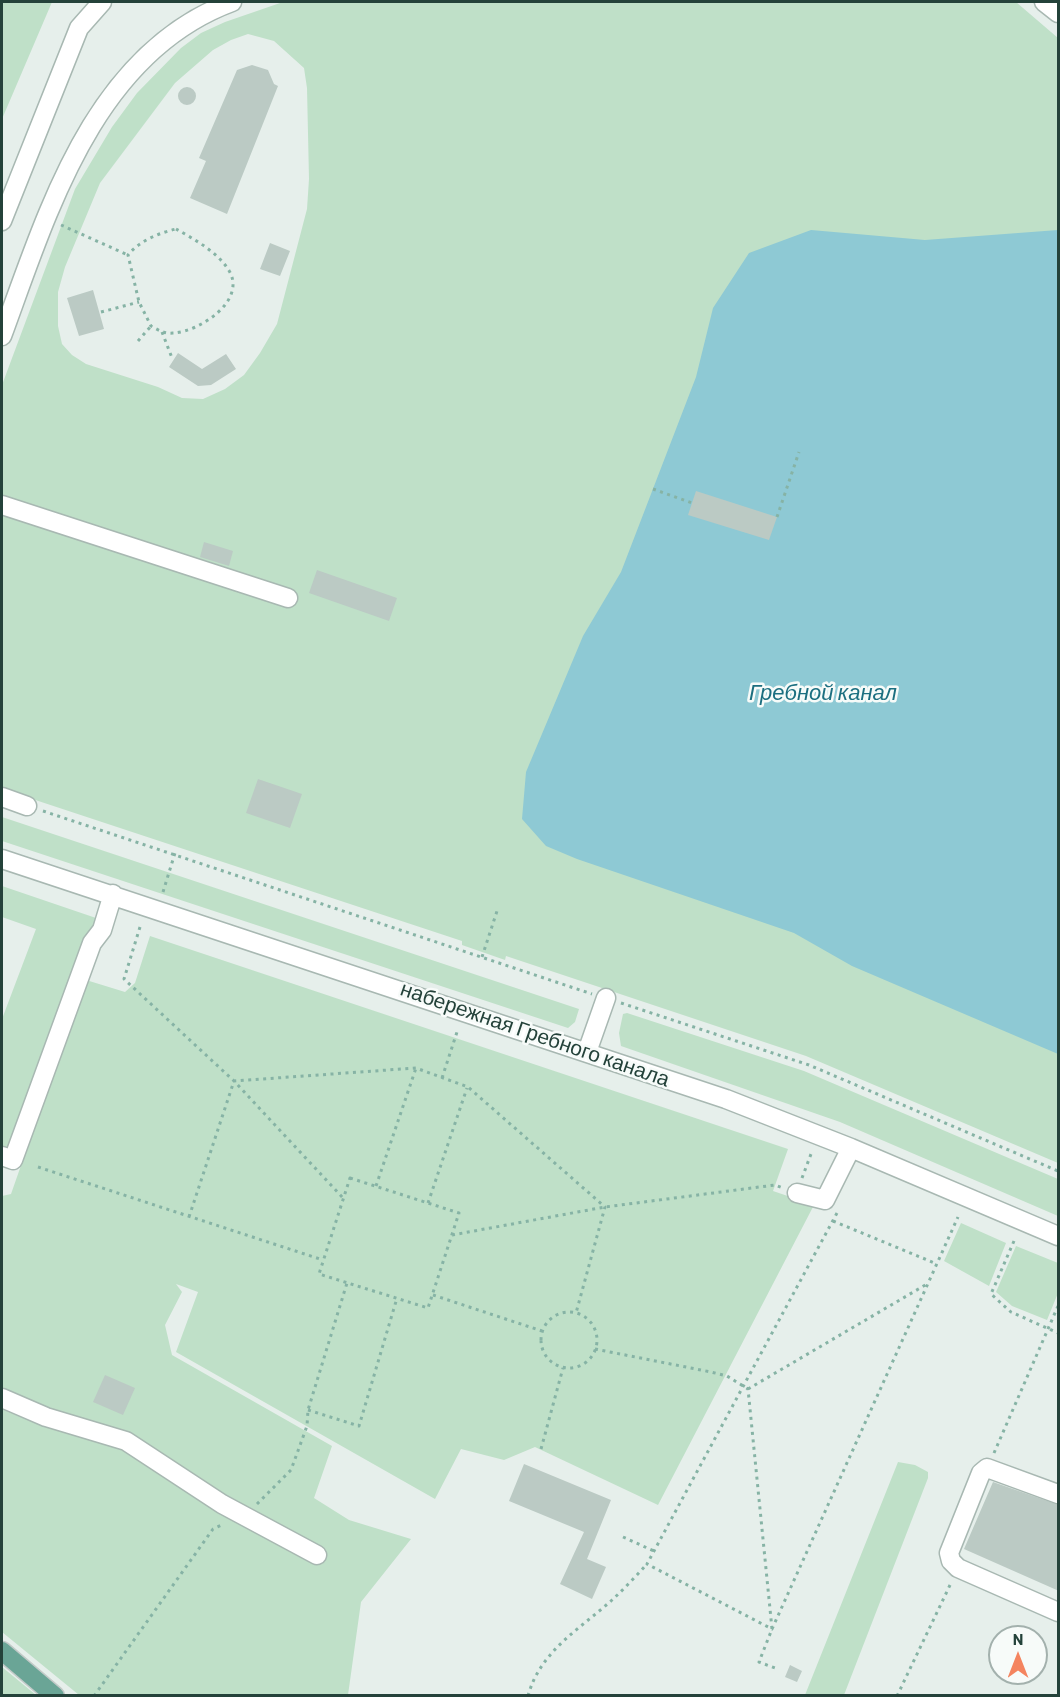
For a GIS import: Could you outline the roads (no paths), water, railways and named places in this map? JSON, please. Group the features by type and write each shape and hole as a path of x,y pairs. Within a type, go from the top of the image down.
{"main road":[{"path":"2,1651 55,1695"}],"street":[{"path":"2,221 79,28 102,2"},
{"path":"2,336 46,218 71,160 109,100 134,70 189,21 232,2"},
{"path":"1044,2 1059,13"},
{"path":"2,505 288,598"},
{"path":"2,797 27,806"},
{"name":"набережная Гребного канала","path":"2,859 726,1099 851,1148 1059,1236"},
{"path":"2,1156 13,1160 92,943 102,930 113,894"},
{"path":"587,1052 606,999"},
{"path":"796,1192 825,1200 851,1148"},
{"path":"2,1398 46,1417 126,1441 244,1516 318,1555"},
{"path":"1059,1494 987,1468 981,1473 951,1542 949,1553 951,1561 958,1568 1059,1612"}],"water":[{"name":"Гребной канал","path":"811,230 925,240 1058,230 1058,1054 852,966 794,933 577,859 546,846 522,819 526,772 583,636 621,572 696,377 713,308 749,253"}]}
